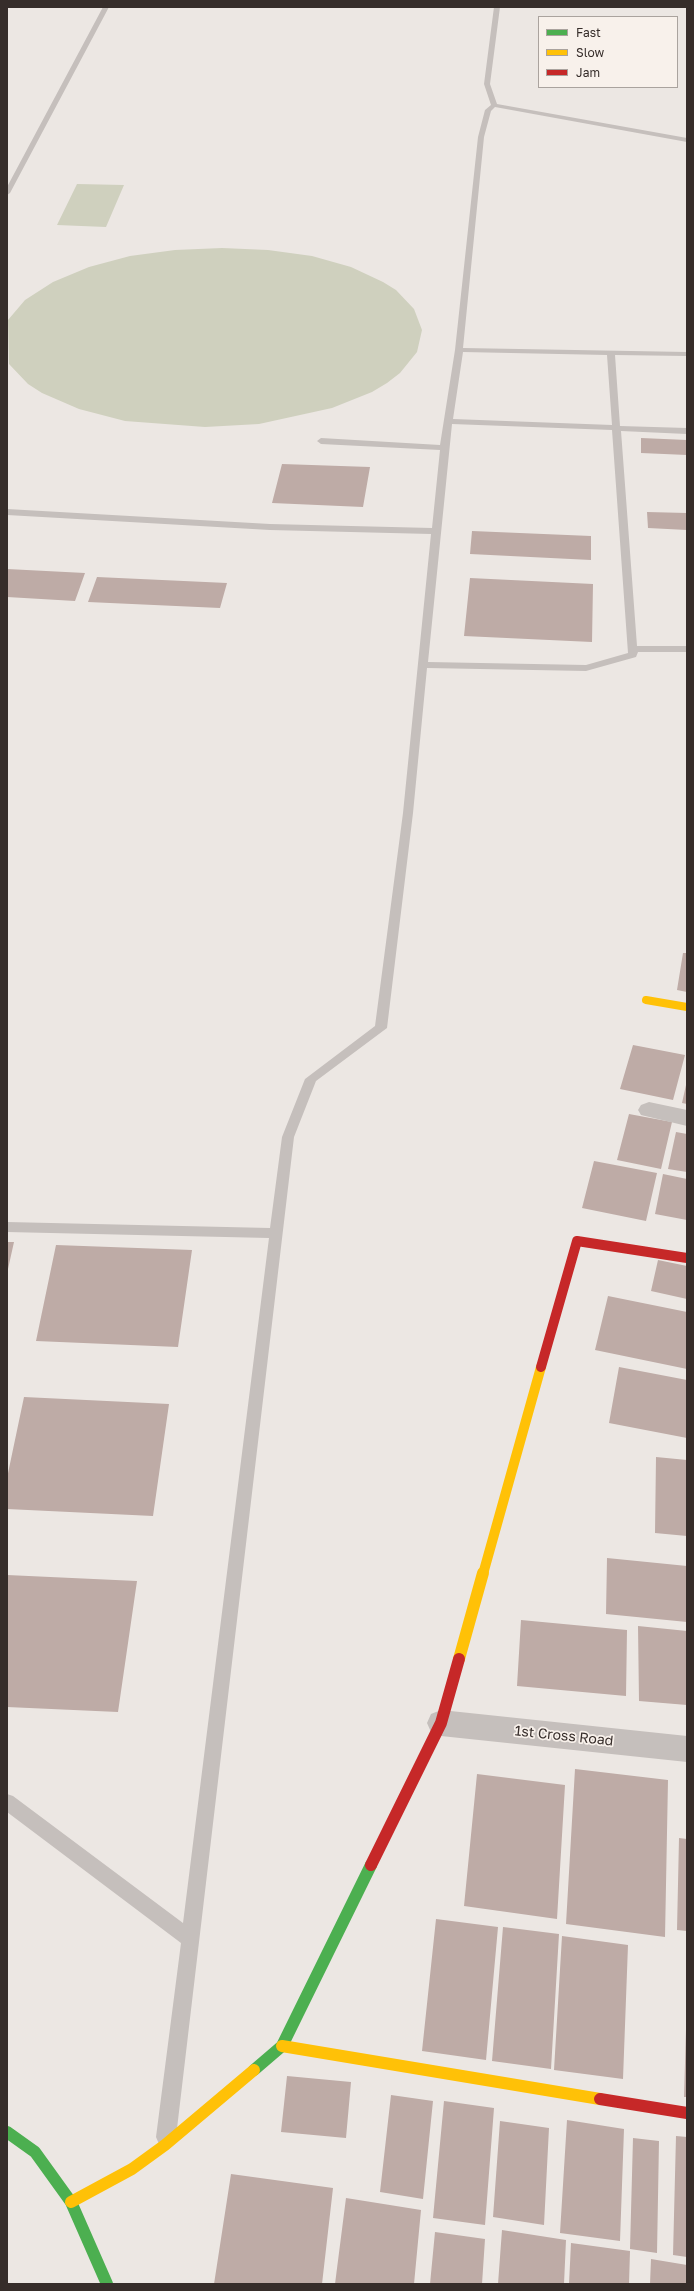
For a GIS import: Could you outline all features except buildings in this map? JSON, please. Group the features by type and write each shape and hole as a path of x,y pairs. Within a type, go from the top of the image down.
{"street":[{"path":"646,1000 687,1007"},
{"path":"649,1110 687,1118"},
{"path":"71,2202 132,2169 165,2145 282,2046 441,1723 577,1241 687,1258"},
{"name":"1st Cross Road","path":"441,1723 687,1749"},
{"path":"282,2046 687,2113"},
{"path":"7,2132 35,2152 71,2202 107,2284"}],"lane":[{"path":"7,193 106,7"},
{"path":"494,106 487,84 497,7"},
{"path":"165,2145 288,1137 311,1079 381,1028 408,813 444,448 459,350 481,137 488,110 494,106 687,140"},
{"path":"459,350 611,354 687,354"},
{"path":"423,665 586,668 633,655 611,354"},
{"path":"448,421 687,431"},
{"path":"321,441 444,448"},
{"path":"7,512 270,527 436,532"},
{"path":"633,649 687,649"},
{"path":"7,1228 277,1233"},
{"path":"7,1802 190,1939"}],"green space":[{"path":"77,184 124,185 106,227 57,225"},
{"path":"222,248 268,250 312,256 351,267 383,282 396,290 414,309 422,330 417,352 400,373 387,383 372,392 332,408 259,424 205,427 125,421 79,409 42,393 28,384 9,364 8,320 25,300 53,282 89,267 130,256 175,250"}],"traffic: fast":[{"path":"254,2070 282,2046 371,1865"},
{"path":"7,2132 35,2152 71,2202 107,2284"}],"traffic: slow":[{"path":"646,1000 687,1007"},
{"path":"459,1659 541,1367"},
{"path":"282,2046 600,2099"},
{"path":"71,2202 132,2169 165,2145 254,2070"}],"traffic: jam":[{"path":"541,1367 577,1241 687,1258"},
{"path":"371,1865 441,1723 459,1659"},
{"path":"600,2099 687,2113"}]}
